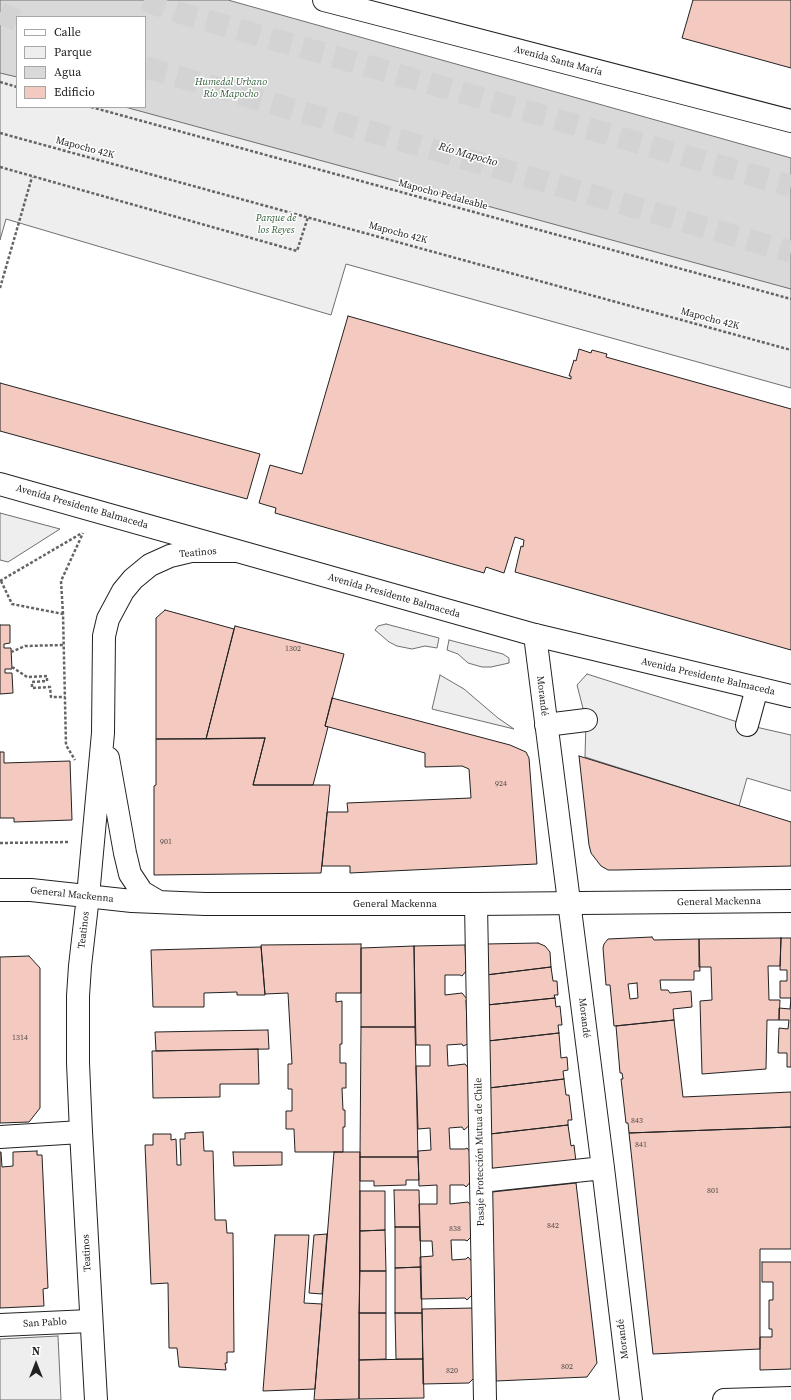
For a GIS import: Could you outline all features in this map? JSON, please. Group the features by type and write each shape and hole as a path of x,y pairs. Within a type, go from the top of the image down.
{"main road":[{"name":"Avenida Santa María","path":"324,0 791,121"},
{"name":"Avenida Presidente Balmaceda","path":"0,484 534,636 791,696"},
{"name":"Teatinos","path":"96,1400 90,1321 81,1132 78,1064 78,996 103,733 104,636 108,619 123,592 133,579 150,565 170,556 191,551 237,551"},
{"name":"Morandé","path":"534,636 603,1168 631,1400"},
{"path":"747,725 758,688"},
{"path":"546,725 586,720"},
{"path":"103,733 130,874 142,892 159,902"},
{"name":"General Mackenna","path":"0,890 31,890 159,902 205,904 569,904 791,901"},
{"name":"Pasaje Protección Mutua de Chile","path":"476,904 485,1400"},
{"path":"0,1137 81,1132"},
{"path":"481,1181 603,1168"},
{"name":"San Pablo","path":"0,1325 90,1321"},
{"path":"724,1400 784,1399"}],"path":[{"path":"0,82 16,87"},
{"name":"Mapocho Pedaleable","path":"95,108 791,299"},
{"name":"Mapocho 42K","path":"0,133 791,350"},
{"path":"0,167 297,251 308,217"},
{"path":"0,288 32,177"},
{"path":"76,530 84,532"},
{"path":"63,614 12,604 0,581 84,532"},
{"path":"76,761 66,744 61,581 84,532"},
{"path":"11,652 25,646 64,644"},
{"path":"12,667 27,677 47,676 47,681 32,682 32,688 50,687 51,697 65,697"},
{"path":"0,843 70,842"}],"green space":[{"name":"Humedal Urbano Río Mapocho","path":"0,0 220,0 791,161 791,388 346,264 331,315 6,219 0,240"},
{"path":"0,513 60,529 8,562 0,560"},
{"path":"386,624 439,638 437,648 425,646 412,649 397,646 389,642 375,630 378,626"},
{"path":"449,640 503,654 509,658 509,663 491,667 482,667 468,663 458,654 447,650"},
{"path":"440,675 464,689 498,718 514,729 432,709"},
{"path":"58,1336 61,1400 0,1400 0,1339"}],"shaded area":[{"path":"587,674 747,725 791,735 791,791 747,778 739,806 585,757 586,720 577,685"}],"water":[{"name":"Humedal Urbano Río Mapocho","path":"0,0 228,0 791,158 791,289 129,108 146,108 146,16 16,16 16,77 0,73"}],"building":[{"path":"693,0 791,0 791,68 682,38"},
{"path":"348,316 571,379 571,376 569,376 574,360 576,361 579,349 591,353 592,350 607,354 606,357 791,409 791,650 515,572 521,546 523,547 524,540 515,537 504,573 486,567 484,573 275,513 276,508 259,503 270,465 302,474"},
{"path":"0,383 260,454 247,499 0,431"},
{"path":"165,610 234,629 206,739 156,739 156,618"},
{"path":"0,625 10,625 10,643 4,644 4,648 11,648 12,669 5,669 5,673 12,673 13,693 0,694"},
{"path":"235,626 344,654 325,726 328,727 313,785 253,785 265,738 206,739"},
{"path":"332,698 510,745 526,752 529,758 537,864 350,873 350,866 322,866 327,812 348,812 347,803 471,798 469,769 462,766 425,767 425,753 325,726"},
{"path":"265,738 253,785 330,785 321,873 154,875 154,786 156,785 156,739"},
{"path":"0,752 4,752 4,763 70,761 72,820 14,822 14,818 0,818"},
{"path":"579,756 791,822 791,866 608,870 601,866 591,853"},
{"path":"652,937 654,940 699,939 700,971 694,971 694,980 660,980 661,990 668,990 670,993 691,991 692,1007 673,1009 674,1020 614,1026 610,985 606,985 603,948 608,939","holes":["637,983 638,998 630,999 628,984"]},
{"path":"781,938 791,938 791,998 780,998 780,981 787,981 787,970 780,970"},
{"path":"781,938 780,966 768,966 769,1000 780,1000 779,1020 767,1020 766,1069 702,1074 700,1001 712,1000 711,967 699,967 699,939"},
{"path":"538,943 545,946 550,952 551,967 486,975 486,944"},
{"path":"361,944 361,993 336,993 336,1002 342,1001 342,1044 340,1044 340,1063 346,1063 346,1088 342,1088 343,1110 345,1110 343,1152 295,1152 294,1129 286,1129 286,1111 292,1111 292,1089 288,1089 288,1064 292,1064 288,993 265,994 261,945"},
{"path":"465,945 467,970 462,976 445,975 445,995 462,993 467,999 468,1044 463,1046 462,1044 447,1045 448,1066 465,1064 470,1070 468,1071 470,1121 472,1123 464,1130 462,1127 449,1128 450,1149 467,1148 471,1153 472,1180 466,1187 464,1185 450,1185 450,1204 468,1202 473,1208 473,1235 467,1241 451,1240 452,1260 466,1259 468,1257 476,1266 475,1292 467,1300 465,1298 421,1299 420,1257 433,1256 432,1241 420,1241 419,1204 437,1204 437,1185 419,1186 418,1151 431,1150 430,1128 418,1129 416,1066 430,1066 430,1045 416,1045 414,946"},
{"path":"414,946 415,1027 361,1027 361,948"},
{"path":"261,947 265,995 237,995 237,992 204,993 204,1007 153,1007 151,950"},
{"path":"29,956 40,968 40,1108 29,1122 0,1123 0,957"},
{"path":"551,967 553,981 557,981 558,995 554,995 555,998 487,1005 486,975"},
{"path":"555,998 556,1007 560,1006 562,1025 558,1025 559,1033 488,1041 487,1005"},
{"path":"791,998 791,1067 787,1067 787,1053 778,1053 779,1028 788,1029 789,1020 779,1020 779,1008 790,1009"},
{"path":"674,1020 683,1097 791,1092 791,1127 629,1133 628,1123 626,1123 621,1079 623,1079 622,1073 620,1073 616,1026"},
{"path":"361,1027 415,1027 418,1157 360,1157"},
{"path":"268,1030 269,1049 156,1051 155,1032"},
{"path":"559,1033 561,1058 567,1057 568,1070 563,1071 564,1079 489,1088 488,1041"},
{"path":"258,1049 259,1084 220,1084 220,1097 153,1098 152,1051"},
{"path":"564,1079 566,1095 569,1095 572,1120 568,1120 568,1125 490,1134 489,1088"},
{"path":"568,1125 571,1146 574,1145 576,1162 491,1170 490,1134"},
{"path":"791,1127 791,1249 760,1249 760,1349 653,1354 629,1133"},
{"path":"203,1132 204,1151 213,1151 215,1220 226,1220 227,1233 233,1233 234,1352 227,1352 227,1363 225,1363 226,1370 179,1367 177,1348 169,1348 168,1283 151,1284 145,1145 153,1145 153,1134 171,1134 171,1140 176,1139 177,1165 181,1165 180,1139 185,1139 185,1133"},
{"path":"37,1151 37,1155 42,1155 48,1288 43,1289 44,1306 0,1308 0,1152 2,1167 13,1166 13,1152"},
{"path":"233,1152 282,1152 282,1165 234,1166"},
{"path":"334,1152 360,1152 359,1399 314,1400"},
{"path":"360,1157 418,1157 419,1180 406,1180 406,1185 374,1186 374,1181 360,1181"},
{"path":"576,1183 597,1363 587,1377 496,1381 492,1192"},
{"path":"394,1190 419,1190 420,1227 395,1227"},
{"path":"360,1191 385,1191 385,1230 360,1231"},
{"path":"395,1227 420,1227 421,1267 395,1268"},
{"path":"385,1230 386,1271 360,1271 360,1231"},
{"path":"327,1234 322,1294 309,1293 314,1235"},
{"path":"275,1235 309,1235 304,1303 322,1304 315,1389 263,1391"},
{"path":"762,1262 791,1262 791,1369 760,1370 760,1337 772,1337 772,1329 769,1329 769,1300 773,1300 773,1282 762,1282"},
{"path":"421,1267 422,1313 395,1313 395,1268"},
{"path":"360,1271 386,1271 386,1313 359,1313"},
{"path":"475,1308 476,1376 469,1383 423,1384 422,1309"},
{"path":"359,1313 386,1313 386,1359 359,1360"},
{"path":"395,1313 422,1313 423,1359 396,1359"},
{"path":"423,1359 424,1398 359,1399 359,1360"}],"tunnel":[{"path":"144,0 177,12 791,186"},
{"path":"0,13 16,20"},
{"path":"146,67 791,252"}],"water label":[{"name":"Río Mapocho","path":"468,155"}],"park label":[{"name":"Parque de los Reyes","path":"276,224"}]}
